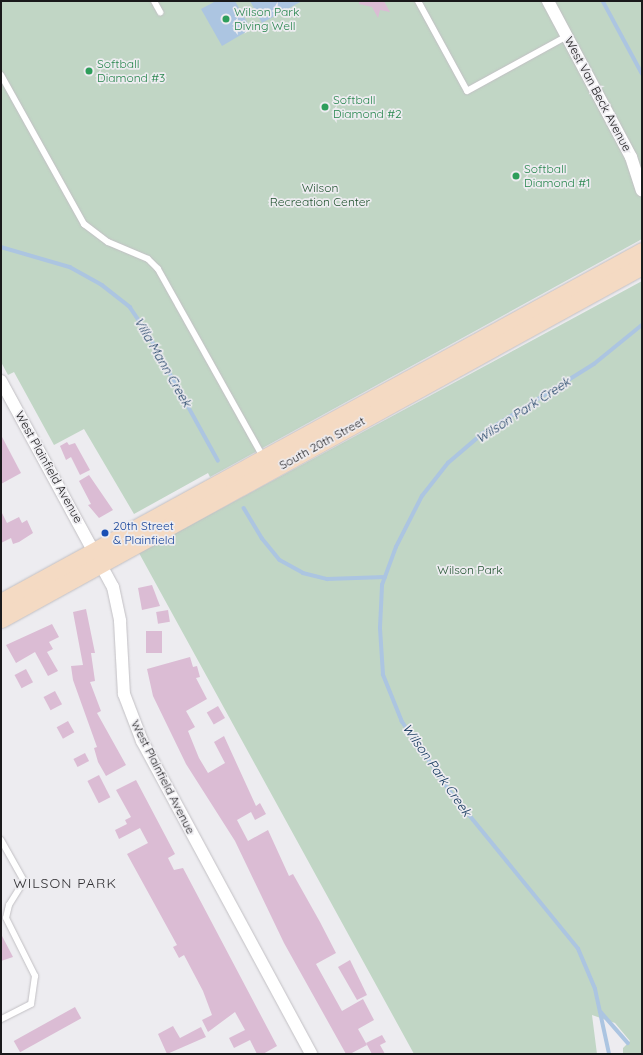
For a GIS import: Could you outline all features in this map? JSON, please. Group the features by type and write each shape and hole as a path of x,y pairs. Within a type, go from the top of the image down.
{"street":[{"name":"West Van Beck Avenue","path":"548,1 631,156 642,190"},
{"name":"South 20th Street","path":"367,410 642,251"},
{"name":"South 20th Street","path":"1,619 99,557 367,410 642,266"},
{"name":"West Plainfield Avenue","path":"1,381 4,393 99,557 113,587 120,621 120,665 128,709 311,1054"},
{"name":"South 20th Street","path":"1,602 99,557"}],"lane":[{"path":"154,1 160,12"},
{"path":"418,1 467,91 567,36"},
{"path":"1,75 84,224 108,242 148,258 158,269 267,465"},
{"path":"1,840 24,881 9,905 6,918 35,976 32,1004 1,1020"}],"green space":[{"name":"Wilson Recreation Center","path":"1,1 642,1 642,239 210,477 208,473 134,514 84,429 54,445 14,372 8,375 1,362"},
{"name":"Wilson Park","path":"642,281 642,1054 623,1054 623,1048 630,1041 615,1023 592,1015 597,1054 414,1054 139,553"}],"water":[{"name":"Wilson Park Diving Well","path":"216,1 235,1 251,29 222,46 201,9"},
{"path":"250,1 302,1 262,23"}],"building":[{"path":"359,1 384,1 390,12 380,10 378,18 372,7 359,4"},
{"path":"1,435 21,473 1,484"},
{"path":"67,442 69,445 75,443 90,470 80,475 71,457 66,460 60,446"},
{"path":"89,475 113,510 99,518 88,505 91,504 79,481"},
{"path":"1,511 7,523 19,517 22,523 27,520 33,533 13,544 11,538 1,543"},
{"path":"152,585 160,606 142,610 138,588"},
{"path":"86,609 95,653 91,653 95,681 90,682 101,711 97,713 126,765 106,776 98,762 94,748 97,747 73,680 71,666 83,665 73,612"},
{"path":"168,610 170,622 158,624 156,612"},
{"path":"52,624 59,637 49,642 53,649 47,652 58,671 48,676 35,652 16,663 6,645"},
{"path":"146,631 162,631 162,653 146,653"},
{"path":"190,657 193,667 197,666 200,677 196,678 207,699 186,711 195,727 188,731 199,758 208,773 225,763 214,742 224,736 256,806 260,803 266,814 255,820 251,812 237,820 248,841 268,830 289,876 293,874 336,953 316,964 342,1011 363,999 374,1020 358,1029 367,1045 350,1054 346,1054 284,943 235,841 186,764 153,696 147,669"},
{"path":"26,669 33,682 22,688 15,675"},
{"path":"55,691 62,704 51,710 44,697"},
{"path":"218,706 225,718 214,725 207,712"},
{"path":"68,721 74,732 63,739 57,727"},
{"path":"85,753 89,761 78,767 73,759"},
{"path":"99,775 110,797 99,803 87,781"},
{"path":"136,780 175,854 168,858 174,870 183,868 277,1046 263,1054 257,1054 250,1040 234,1048 229,1038 245,1030 235,1012 208,1032 202,1020 212,1015 203,991 184,955 179,958 173,947 177,945 127,854 148,843 140,828 119,839 115,830 127,824 125,820 131,817 116,790"},
{"path":"1,934 13,957 1,961"},
{"path":"350,960 367,995 357,1000 338,967"},
{"path":"75,1007 81,1018 20,1052 14,1041"},
{"path":"173,1026 180,1038 201,1027 206,1037 167,1054 158,1034"},
{"path":"382,1035 386,1042 380,1045 385,1054 372,1054 366,1043"}],"waterway":[{"name":"Wilson Park Creek","path":"603,1 642,73"},
{"name":"Villa Mann Creek","path":"1,247 70,267 102,285 130,307 150,337 218,460"},
{"name":"Wilson Park Creek","path":"609,1054 595,989 578,949 453,796 402,722 383,675 380,628 382,585 396,547 422,496 448,463 482,434 594,364 642,325"},
{"path":"244,508 262,538 280,560 303,573 327,579 385,577"},
{"path":"601,1012 628,1043"}],"place":[{"name":"Wilson Park Diving Well","path":"226,19"},
{"name":"Softball Diamond #3","path":"89,71"},
{"name":"Softball Diamond #2","path":"325,107"},
{"name":"Softball Diamond #1","path":"516,176"},
{"name":"20th Street & Plainfield","path":"105,533"}],"district":[{"name":"WILSON PARK","path":"65,883"}]}
